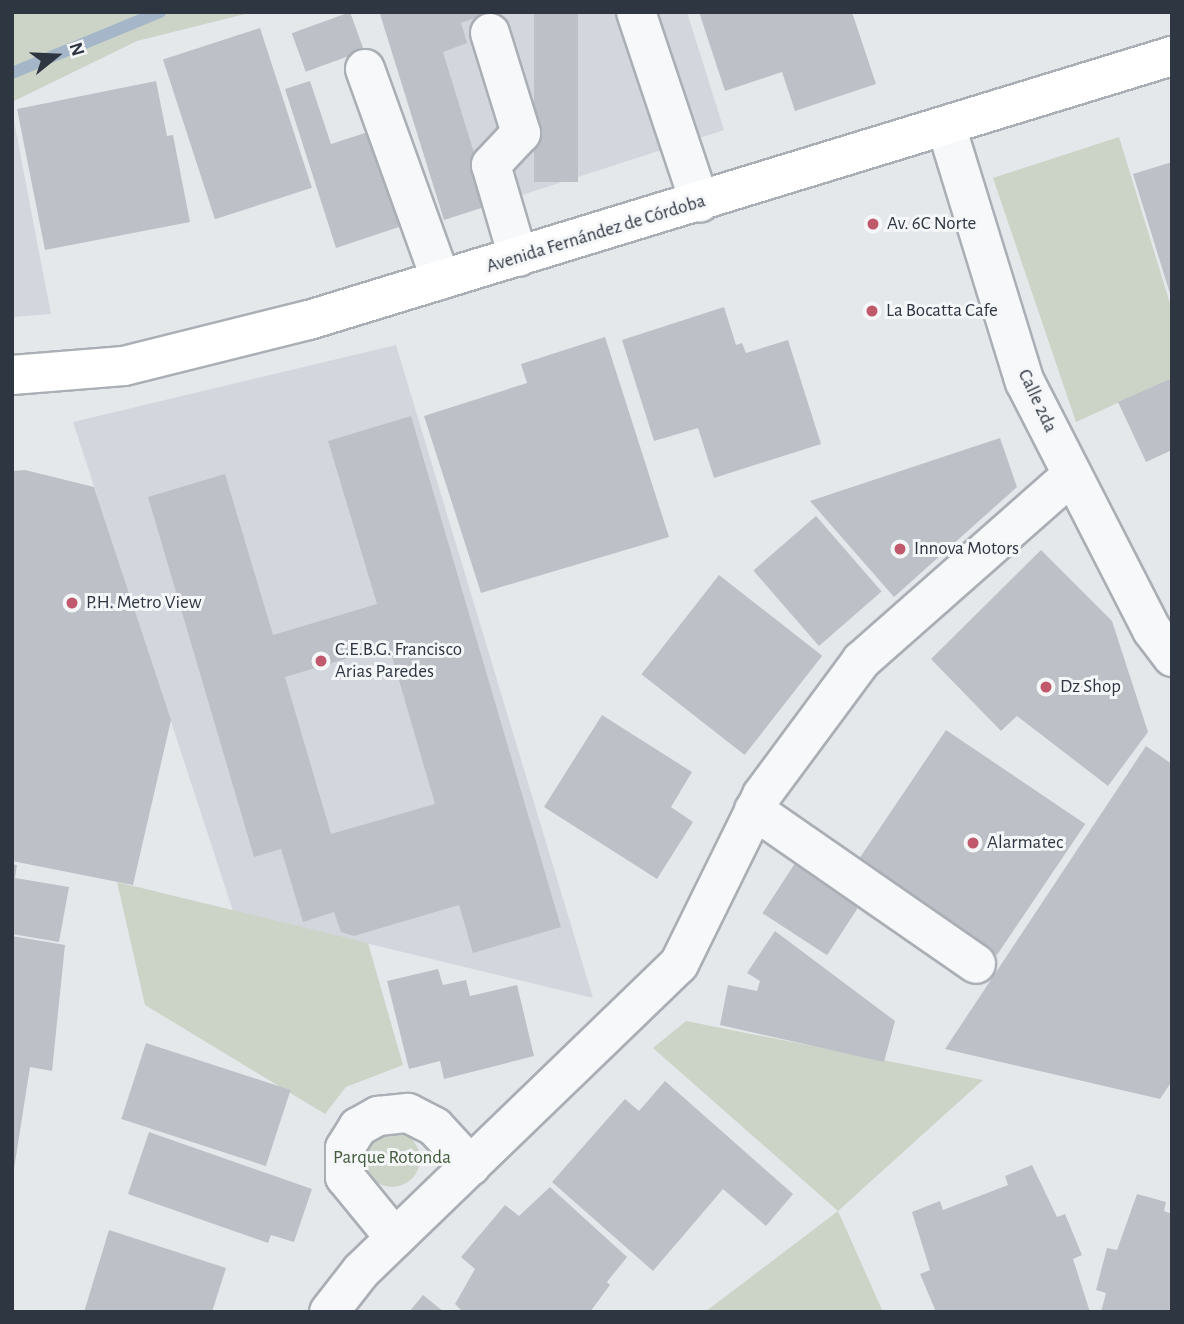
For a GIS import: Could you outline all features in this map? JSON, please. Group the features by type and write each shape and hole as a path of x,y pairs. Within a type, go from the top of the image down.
{"main road":[{"name":"Avenida Fernández de Córdoba","path":"12,375 124,366 309,320 700,203 1172,56"}],"street":[{"path":"636,12 700,203"},
{"path":"490,33 521,133 491,165 518,257"},
{"path":"365,69 441,280"},
{"name":"Calle 2da","path":"946,126 1025,382 1152,629 1172,657"},
{"path":"329,1312 361,1271 679,964 754,810 860,661 1073,475"},
{"path":"754,810 976,964"},
{"path":"395,1238 345,1177 345,1149 358,1127 378,1116 408,1113 435,1128 471,1166"}],"shaded area":[{"path":"385,12 687,12 724,130 444,220"},
{"path":"12,110 39,252 51,314 12,317"},
{"name":"C.E.B.G. Francisco Arias Paredes","path":"396,345 593,998 233,911 73,422"}],"green space":[{"path":"12,12 253,12 137,41 12,102"},
{"path":"1119,137 1172,310 1172,378 1076,422 993,178"},
{"path":"117,882 368,943 403,1065 346,1087 325,1114 145,1005"},
{"path":"686,1021 983,1080 838,1211 653,1048"},
{"name":"Parque Rotonda","path":"386,1131 398,1131 408,1135 416,1143 420,1159 416,1175 408,1183 398,1187 386,1187 376,1183 368,1175 364,1165 364,1153 368,1143 376,1135"},
{"path":"838,1211 883,1312 705,1312"}],"building":[{"path":"350,12 364,51 306,72 292,33"},
{"path":"491,12 461,23 467,43 443,52 490,205 444,220 380,14"},
{"path":"534,12 578,12 578,182 534,182"},
{"path":"699,12 852,12 876,84 795,111 782,72 725,91"},
{"path":"260,28 312,188 215,219 163,60"},
{"path":"156,81 167,136 173,135 190,222 45,250 17,109"},
{"path":"310,81 331,144 371,131 402,226 336,248 285,89"},
{"path":"1172,162 1172,297 1171,297 1133,174"},
{"path":"724,307 736,345 742,343 746,353 788,340 821,444 714,478 698,428 654,441 622,340"},
{"path":"605,337 669,537 481,593 424,416 527,383 521,364"},
{"path":"1172,378 1172,450 1146,462 1118,402"},
{"path":"411,416 561,927 473,953 459,905 354,936 341,932 334,912 303,922 281,849 254,857 148,497 225,474 273,635 377,604 328,441","holes":["389,646 435,804 331,834 285,677"]},
{"name":"Innova Motors","path":"1000,438 1017,487 894,597 810,501"},
{"name":"P.H. Metro View","path":"25,470 94,487 171,720 133,885 12,861 12,471"},
{"path":"816,516 882,591 819,646 753,570"},
{"name":"Dz Shop","path":"1041,550 1112,621 1148,732 1108,786 1017,716 1001,731 931,659"},
{"path":"719,575 822,656 745,755 641,674"},
{"path":"602,715 692,772 671,807 693,822 657,879 544,807"},
{"name":"Alarmatec","path":"946,730 1085,824 997,955 858,861"},
{"path":"1146,746 1172,764 1172,1081 1160,1099 945,1049"},
{"path":"799,857 864,899 827,955 763,913"},
{"path":"12,864 17,865 15,878 69,887 59,942 12,934"},
{"path":"775,931 895,1021 884,1062 720,1025 728,985 757,991 760,981 747,973"},
{"path":"12,936 65,945 52,1071 30,1067 14,1169"},
{"path":"438,969 443,985 466,980 470,996 517,985 534,1056 444,1079 440,1061 409,1069 387,981"},
{"path":"146,1043 291,1090 266,1166 121,1119"},
{"path":"665,1081 793,1194 766,1226 723,1189 653,1271 552,1182 625,1099 639,1111"},
{"path":"149,1132 312,1189 294,1242 271,1235 268,1243 128,1194"},
{"path":"1032,1165 1057,1217 1065,1214 1082,1255 1073,1259 1090,1312 936,1312 920,1274 930,1270 912,1212 940,1201 943,1210 1008,1185 1005,1176"},
{"path":"550,1187 627,1257 607,1282 610,1285 590,1312 463,1312 455,1304 475,1269 461,1257 505,1205 519,1216"},
{"path":"1137,1194 1166,1202 1164,1211 1172,1214 1172,1312 1101,1312 1106,1293 1096,1290 1107,1248 1117,1250"},
{"path":"109,1230 226,1268 212,1312 84,1312"},
{"path":"423,1295 444,1312 409,1312"}],"waterway":[{"path":"12,73 160,12"}],"place":[{"name":"Av. 6C Norte","path":"873,224"},
{"name":"La Bocatta Cafe","path":"872,311"},
{"name":"Innova Motors","path":"900,549"},
{"name":"P.H. Metro View","path":"72,603"},
{"name":"C.E.B.G. Francisco Arias Paredes","path":"321,661"},
{"name":"Dz Shop","path":"1046,687"},
{"name":"Alarmatec","path":"973,843"}]}
